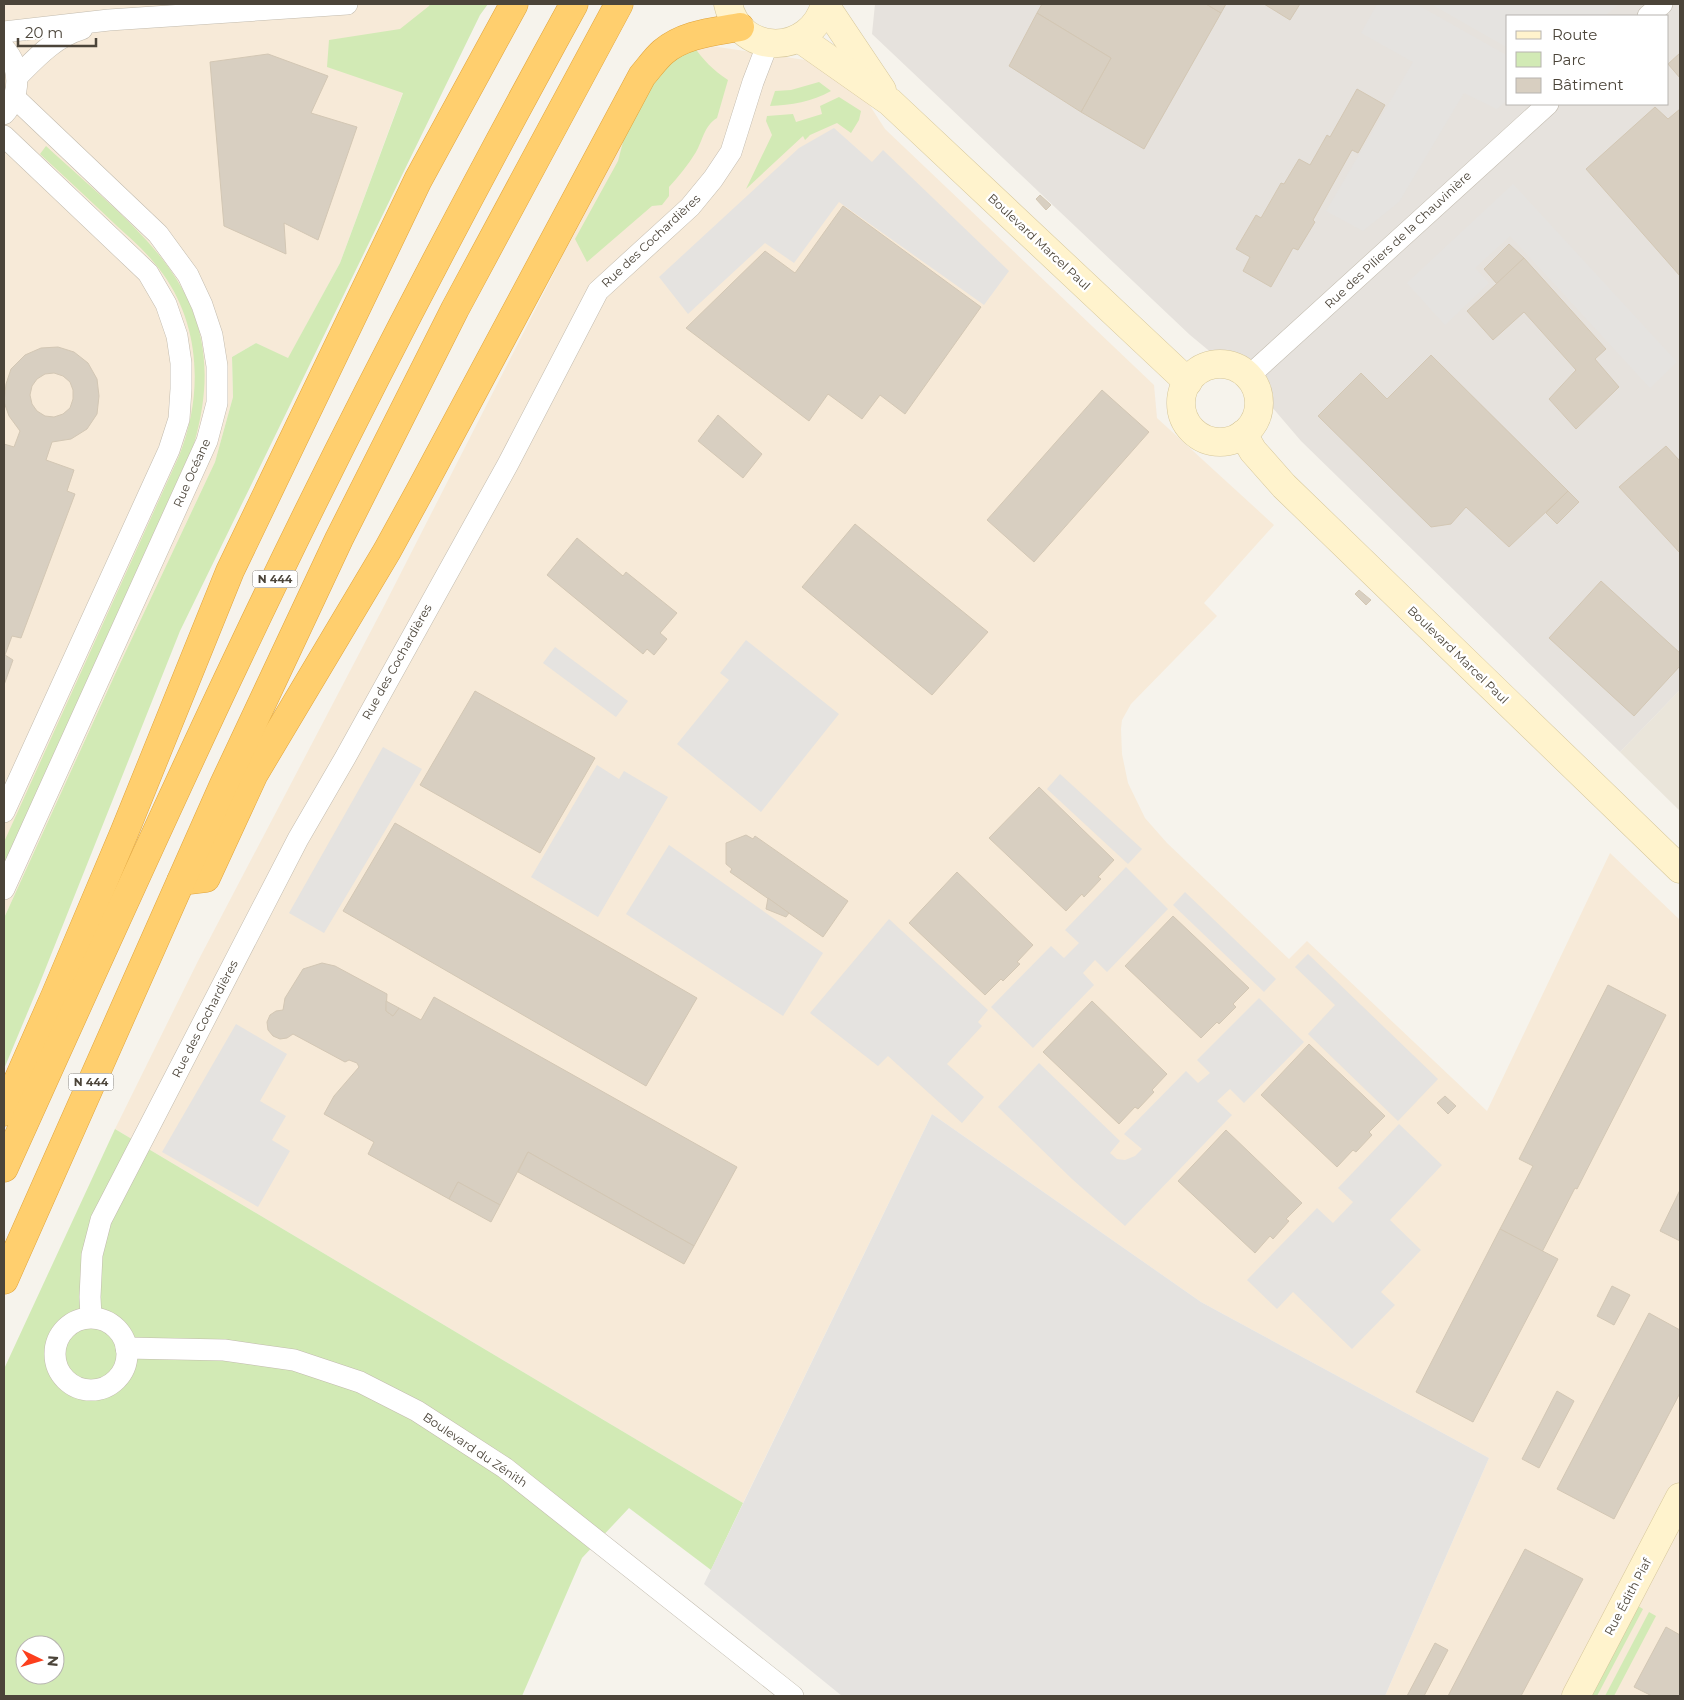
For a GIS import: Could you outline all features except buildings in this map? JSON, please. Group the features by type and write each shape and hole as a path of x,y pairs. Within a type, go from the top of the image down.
{"highway":[{"path":"4,1112 120,842 230,571 418,180 514,4"},
{"name":"N 444","path":"4,1168 176,788 303,522 426,278 574,4"},
{"name":"N 444","path":"4,1280 181,880 352,513 455,309 620,4"},
{"path":"181,880 206,878 254,774 387,550 421,489 642,76 662,53 676,42 696,35 734,15"}],"street":[{"path":"4,32 109,20 347,4"},
{"path":"734,15 748,35 768,43 784,43 808,33 816,25 825,4"},
{"name":"Boulevard Marcel Paul","path":"825,4 890,102"},
{"path":"1649,15 1662,4"},
{"path":"12,96 38,56 57,40 74,31 109,20"},
{"name":"Boulevard Marcel Paul","path":"799,38 890,102 1188,382"},
{"name":"Rue des Cochardières","path":"91,1318 92,1255 101,1220 298,839 508,464 598,291 690,207 713,180 731,152 753,82 768,43"},
{"path":"4,48 14,63 12,96"},
{"name":"Rue Océane","path":"4,888 207,441 217,403 217,366 212,334 202,305 188,275 158,234 12,96"},
{"name":"Rue des Piliers de la Chauvinière","path":"1249,376 1547,105"},
{"path":"4,136 148,273 166,304 176,336 181,363 179,418 169,450 4,812"},
{"path":"1217,364 1234,366 1249,376 1257,390 1259,406 1254,422 1243,434 1220,442 1204,438 1191,428 1186,421 1182,405 1184,389 1200,370 1217,364"},
{"name":"Boulevard Marcel Paul","path":"1243,434 1253,452 1284,486 1680,870"},
{"path":"91,1318 102,1319 119,1331 126,1348 126,1360 122,1372 114,1382 103,1388 90,1390 78,1387 67,1381 59,1371 55,1347 60,1335 68,1326 79,1320 91,1318"},
{"name":"Boulevard du Zénith","path":"126,1348 224,1350 294,1360 360,1382 417,1411 505,1468 793,1696"},
{"name":"Rue Édith Piaf","path":"1576,1696 1680,1497"}],"shaded area":[{"path":"4,4 439,4 403,92 340,263 288,359 256,343 232,357 233,397 215,462 117,670 4,918"},
{"path":"875,4 1680,4 1680,690 1620,752 1301,441 1260,393 1190,335 872,34"},
{"path":"1377,4 1416,4 1506,55 1506,102 1497,109 1464,93 1399,202 1363,231 1326,211 1413,62 1361,33"},
{"path":"1431,4 1619,4 1606,15 1506,15 1506,47"},
{"path":"686,45 711,46 812,61 865,98 885,129 1154,385 1157,418 1274,525 1204,603 1217,616 1131,704 1122,720 1121,729 1122,754 1128,783 1145,818 1167,843 1289,959 1307,941 1487,1111 1610,853 1680,920 1680,1696 1385,1696 1489,1458 1201,1302 932,1114 743,1503 115,1129 198,961 383,608 558,265 635,95"},
{"path":"834,128 872,162 883,150 1009,271 984,305 839,202 794,263 765,243 688,314 659,277 799,148"},
{"path":"1513,184 1677,362 1650,388 1510,236 1475,268 1489,283 1445,325 1407,283"},
{"path":"746,640 839,714 761,812 677,744 729,680 720,673"},
{"path":"555,647 628,701 616,717 543,663"},
{"path":"1680,690 1680,811 1620,752"},
{"path":"383,747 422,769 324,933 289,913"},
{"path":"597,765 619,779 624,771 668,797 598,917 531,877"},
{"path":"1060,774 1142,849 1128,864 1047,789"},
{"path":"669,845 823,953 783,1016 626,914"},
{"path":"1126,867 1168,909 1107,972 1095,960 1083,973 1094,985 1033,1048 991,1007 1051,946 1064,958 1079,943 1065,930"},
{"path":"1185,892 1276,979 1264,992 1173,905"},
{"path":"889,919 988,1010 978,1022 982,1026 947,1064 984,1097 962,1123 888,1056 878,1066 810,1013"},
{"path":"1308,954 1438,1079 1398,1121 1308,1034 1335,1005 1295,967"},
{"path":"1259,998 1304,1042 1244,1103 1230,1089 1217,1101 1232,1115 1125,1226 1072,1179 998,1107 1039,1063 1120,1141 1110,1153 1117,1159 1125,1160 1135,1156 1142,1149 1124,1134 1186,1071 1198,1083 1210,1073 1197,1060"},
{"path":"236,1024 287,1054 260,1101 286,1116 272,1140 290,1151 258,1207 162,1152"},
{"path":"932,1114 1201,1302 1489,1458 1385,1696 842,1696 704,1584"},
{"path":"1399,1124 1442,1165 1390,1220 1421,1250 1381,1292 1395,1305 1352,1349 1293,1292 1277,1309 1247,1280 1317,1208 1333,1223 1353,1202 1338,1188"}],"green space":[{"path":"430,4 488,4 480,15 180,631 4,1069 4,918 117,670 215,462 233,397 232,357 256,343 288,358 340,263 403,93 327,67 329,40 400,29"},
{"path":"693,45 709,64 728,80 717,118 706,129 690,161 669,187 669,196 662,205 652,206 587,262 575,239 618,161 629,119 652,79"},
{"path":"819,82 831,91 801,102 770,106 775,91 791,90"},
{"path":"839,97 861,111 859,120 851,133 837,123 810,135 805,140 803,136 746,189 772,135 766,121 767,116 793,114 796,122 822,114 820,106"},
{"path":"46,146 116,209 146,240 172,272 191,308 203,347 204,392 194,444 4,865 4,842 179,456 187,433 195,386 191,339 185,316 176,295 163,274 136,243 40,154"},
{"path":"115,1129 743,1503 711,1570 629,1508 582,1558 522,1696 4,1696 4,1369"},
{"path":"1638,1606 1643,1609 1597,1696 1590,1696"},
{"path":"1649,1612 1656,1616 1614,1696 1605,1696"}]}
